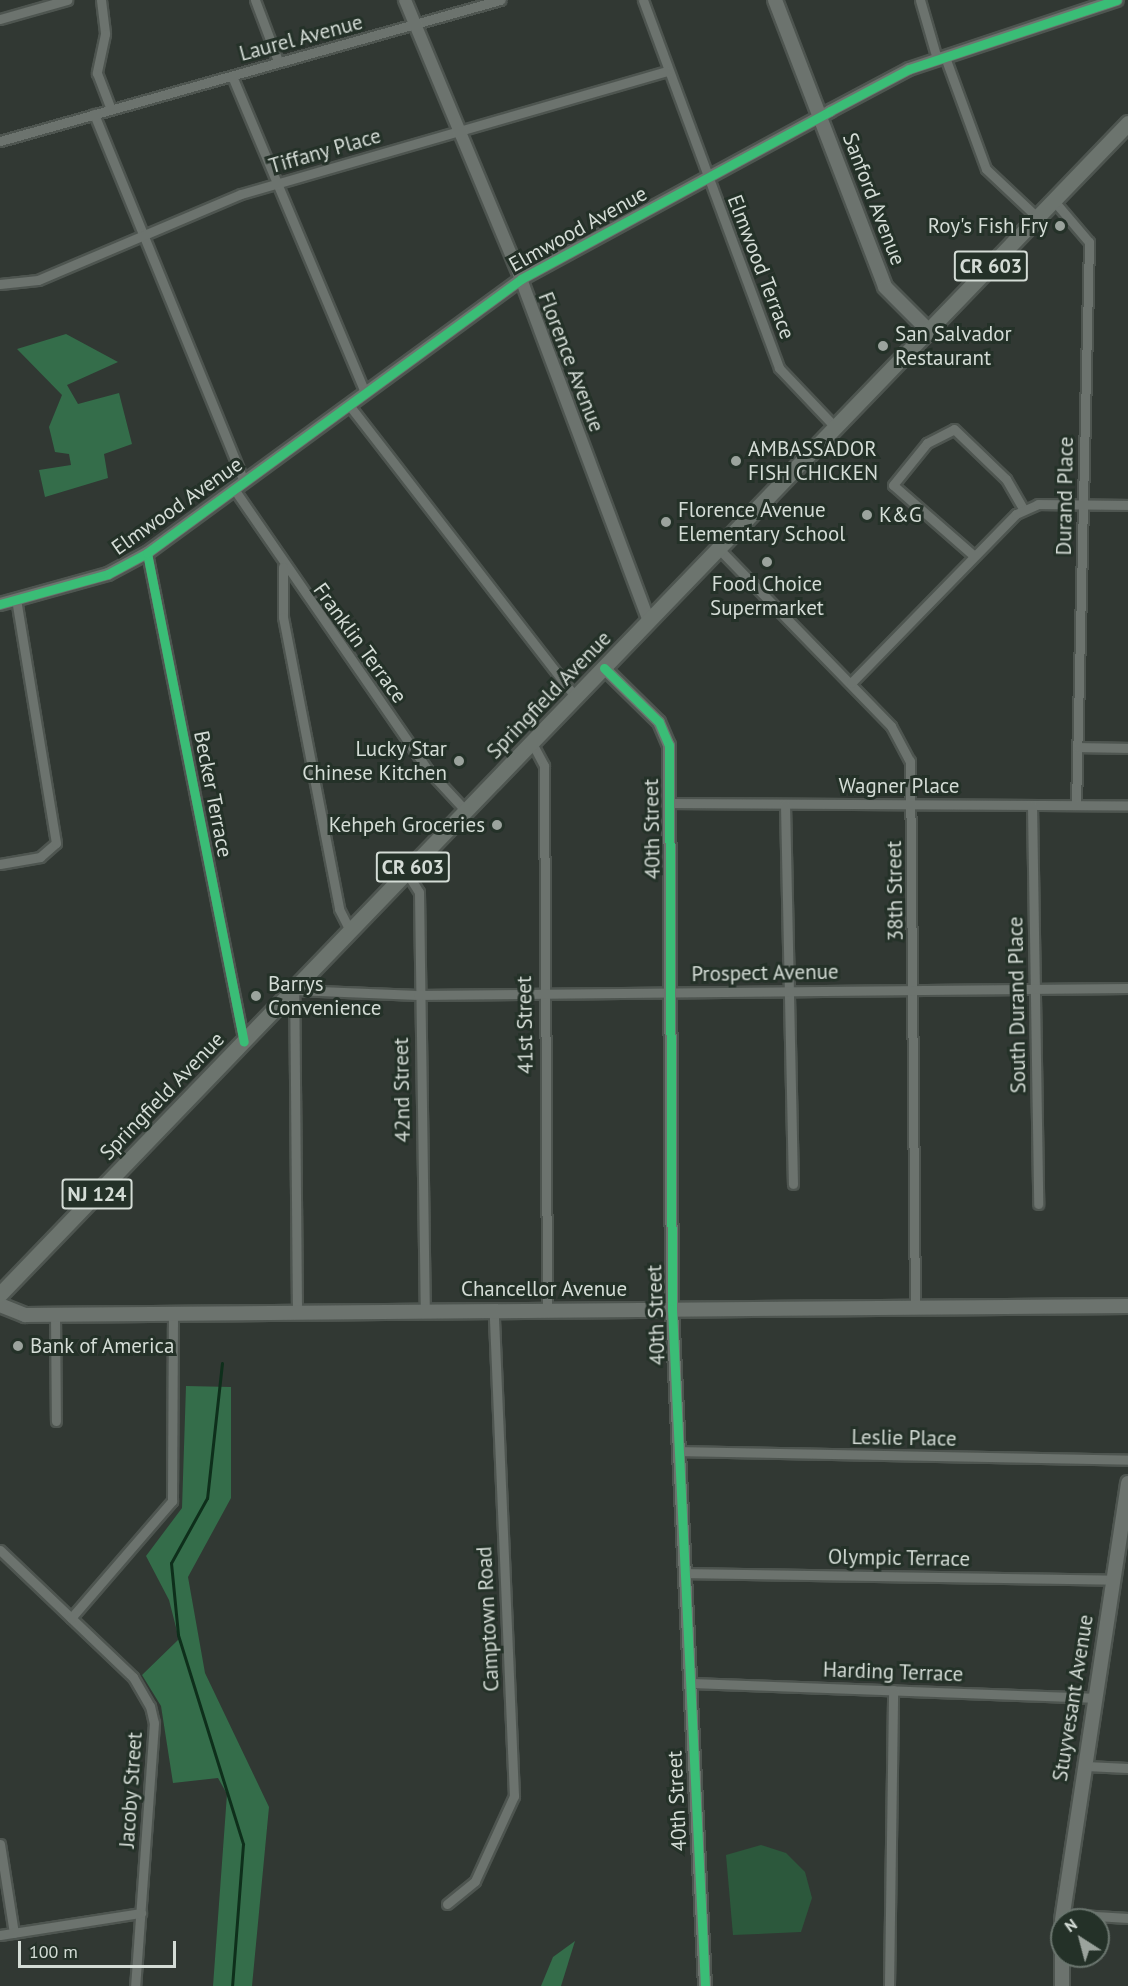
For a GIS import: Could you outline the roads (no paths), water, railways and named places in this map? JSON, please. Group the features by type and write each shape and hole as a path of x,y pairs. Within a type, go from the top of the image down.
{"main road":[{"name":"Sanford Avenue","path":"775,0 885,287 929,331"},
{"name":"Springfield Avenue","path":"0,1294 1128,123"},
{"path":"1113,138 1128,132"},
{"name":"Chancellor Avenue","path":"0,1305 8,1312 55,1315 297,1311 1128,1306"},
{"name":"Stuyvesant Avenue","path":"1064,1908 1113,1580 1124,1538 1128,1483"},
{"name":"Stuyvesant Avenue","path":"1062,1968 1062,1986"}],"street":[{"path":"0,19 67,0"},
{"path":"101,0 105,34 97,73 111,109"},
{"path":"255,0 278,61"},
{"name":"Florence Avenue","path":"405,0 521,279 650,621"},
{"name":"Laurel Avenue","path":"94,114 278,61 417,26 500,0"},
{"name":"Elmwood Terrace","path":"642,0 779,368 836,428"},
{"path":"920,0 986,169 1037,217"},
{"name":"Elmwood Avenue","path":"0,604 108,574 147,553 521,279 708,177 819,117 941,58 1117,0"},
{"name":"Tiffany Place","path":"0,284 38,280 142,236 276,184 667,70"},
{"path":"232,76 365,393"},
{"path":"0,141 94,114"},
{"name":"Franklin Terrace","path":"94,114 239,485 283,567 428,770 466,811"},
{"name":"Durand Place","path":"1054,201 1089,242 1076,805"},
{"path":"349,405 576,698"},
{"path":"973,555 892,485 927,443 954,429 1006,479 1023,509"},
{"path":"850,683 973,555 1023,509 1038,504 1128,505"},
{"name":"38th Street","path":"719,549 850,683 905,746 911,804 915,1307"},
{"name":"Becker Terrace","path":"147,553 244,1041"},
{"path":"283,567 283,617 339,909 350,931"},
{"path":"0,864 39,856 56,843 16,600"},
{"name":"40th Street","path":"604,668 666,735 670,803 672,992 672,1309 705,1986"},
{"name":"41st Street","path":"532,743 544,765 542,994 548,1310"},
{"path":"1078,747 1128,748"},
{"name":"Wagner Place","path":"670,803 1128,805"},
{"path":"785,804 793,991 793,1184"},
{"name":"South Durand Place","path":"1032,804 1038,1204"},
{"name":"42nd Street","path":"407,873 419,892 418,995 424,1310"},
{"name":"Prospect Avenue","path":"294,990 418,995 1128,988"},
{"path":"294,990 297,1311"},
{"name":"Camptown Road","path":"447,1904 475,1881 514,1796 494,1310"},
{"path":"71,1618 172,1501 173,1314"},
{"path":"55,1315 56,1421"},
{"name":"Leslie Place","path":"679,1452 1128,1460"},
{"name":"Jacoby Street","path":"0,1550 132,1677 150,1706 154,1723 135,1986"},
{"name":"Olympic Terrace","path":"684,1573 1113,1580"},
{"name":"Harding Terrace","path":"689,1683 1095,1698"},
{"path":"889,1986 893,1690"},
{"path":"1084,1766 1128,1768"},
{"path":"0,1844 14,1933"},
{"path":"0,1935 141,1913"},
{"path":"1110,1919 1128,1918"}],"waterway":[{"path":"222,1363 207,1498 171,1563 178,1635 243,1844 232,1986"}],"place":[{"name":"Roy's Fish Fry","path":"1060,226"},
{"name":"San Salvador Restaurant","path":"883,346"},
{"name":"AMBASSADOR FISH CHICKEN","path":"736,461"},
{"name":"K&G","path":"867,515"},
{"name":"Florence Avenue Elementary School","path":"666,522"},
{"name":"Food Choice Supermarket","path":"767,562"},
{"name":"Lucky Star Chinese Kitchen","path":"459,761"},
{"name":"Kehpeh Groceries","path":"497,825"},
{"name":"Barrys Convenience","path":"256,996"},
{"name":"Bank of America","path":"18,1346"}]}
